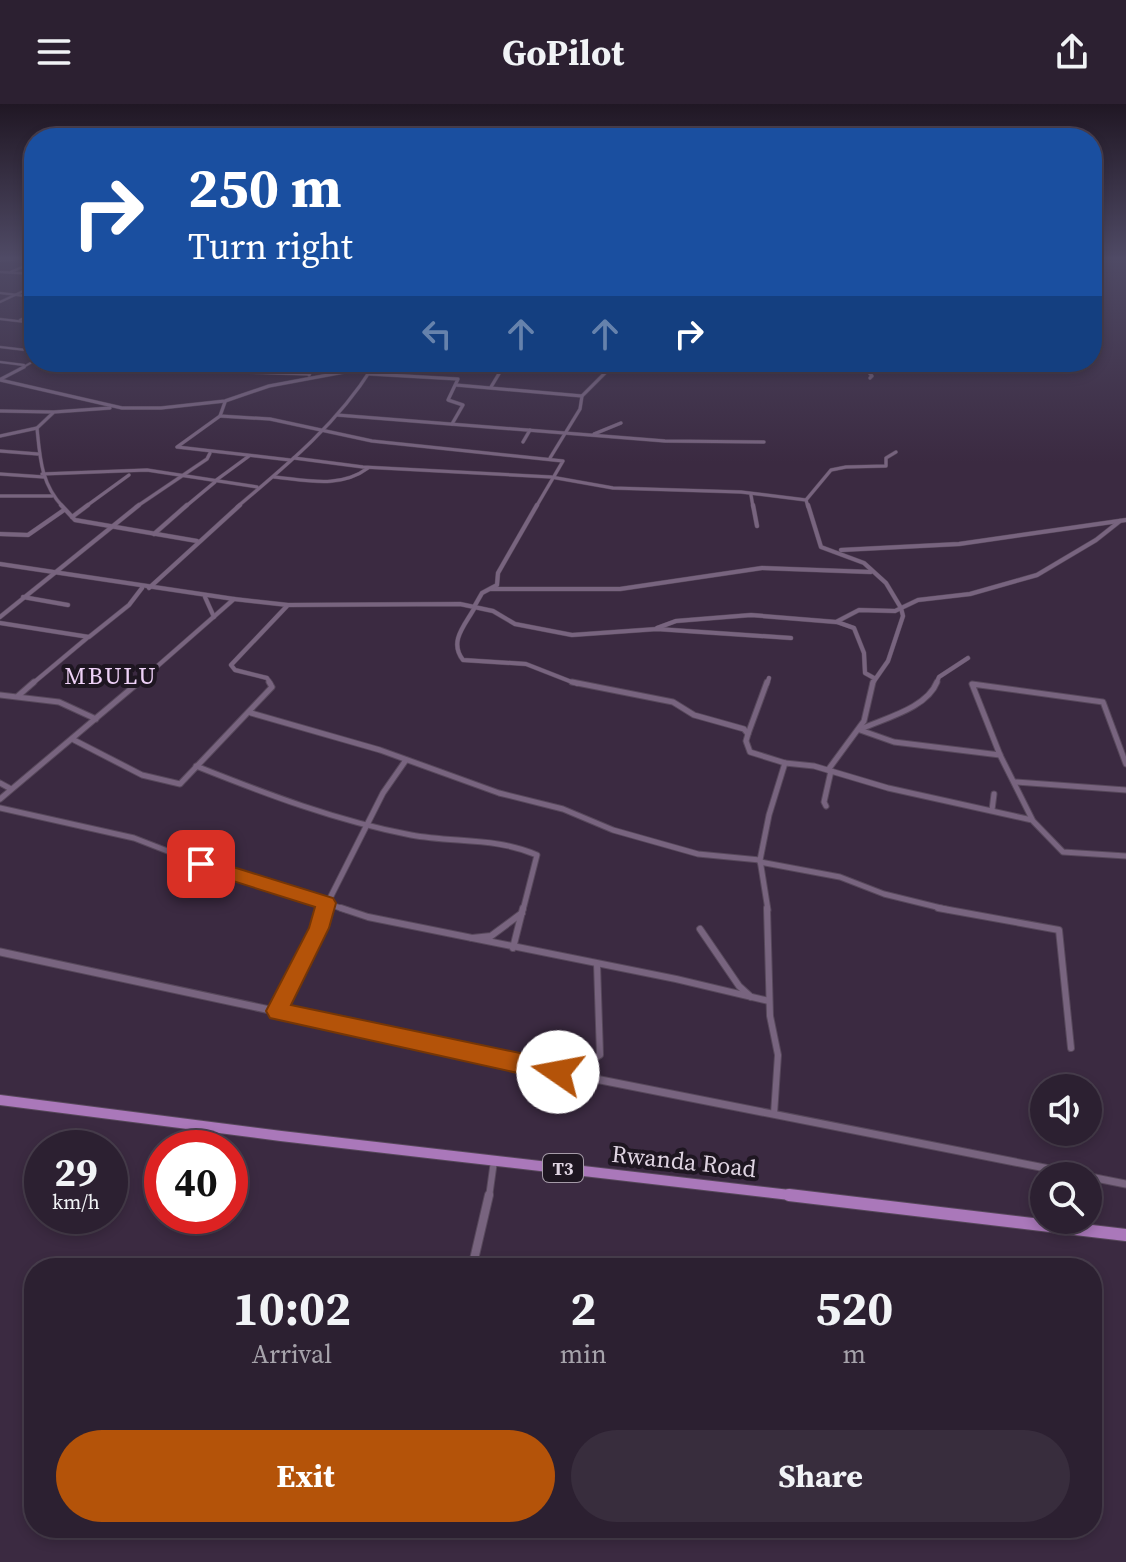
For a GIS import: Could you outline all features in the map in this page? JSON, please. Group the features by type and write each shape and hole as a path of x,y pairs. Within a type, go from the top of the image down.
{"highway":[{"name":"Rwanda Road","path":"0,1100 167,1123 1126,1235"}],"street":[{"path":"0,347 24,350"},
{"path":"0,362 24,366"},
{"path":"0,379 24,367"},
{"path":"230,372 310,376"},
{"path":"310,376 311,372"},
{"path":"0,411 54,412 225,401 269,386 338,372"},
{"path":"491,387 500,372"},
{"path":"550,458 580,409 582,396 605,372"},
{"path":"869,372 872,376 870,378"},
{"path":"149,588 323,430 352,400 369,374 458,379 448,400 463,405 452,424"},
{"path":"0,379 122,408"},
{"path":"456,385 530,394 582,396"},
{"path":"225,401 220,416 200,433 177,446 210,453 369,467 551,477 613,488 741,492 806,500 833,469 886,466 886,458 896,452"},
{"path":"54,412 38,424 38,454 52,496 64,510 72,517 109,528 198,541"},
{"path":"337,415 684,442 764,442"},
{"path":"220,416 270,419 372,441 550,458 563,463 551,477 498,573 498,582 482,593 455,644 458,655 463,660 526,664 572,684 661,699 680,705 694,715 740,727 748,734"},
{"path":"590,436 621,423"},
{"path":"0,436 37,428"},
{"path":"523,442 530,430"},
{"path":"0,451 38,454"},
{"path":"0,617 109,528 180,475 207,459 210,453"},
{"path":"154,534 215,481 250,456"},
{"path":"273,476 338,482 361,474 369,467"},
{"path":"0,474 43,476 90,471 131,474 147,470 258,487"},
{"path":"72,517 131,474"},
{"path":"751,495 757,526"},
{"path":"0,496 52,496"},
{"path":"806,500 820,545 860,560 888,584 902,609 902,622 888,661 874,678 860,730 830,770 824,802 826,806"},
{"path":"0,534 28,535 64,510"},
{"path":"831,551 941,546 1123,520"},
{"path":"836,622 859,610 902,609 918,600 970,594 1027,580 1096,540 1123,520"},
{"path":"0,564 205,596 288,605 449,604 475,607 493,611 515,624 552,633 585,636 657,629 791,638"},
{"path":"490,589 620,589 762,568 872,572"},
{"path":"17,697 129,605 143,587"},
{"path":"205,596 215,618"},
{"path":"23,597 68,605"},
{"path":"0,799 74,740 234,599"},
{"path":"74,740 169,786 180,784 268,694 272,683 264,677 235,670 231,665 288,605"},
{"path":"657,629 676,621 747,615 836,622 854,628 864,653 865,673 874,678"},
{"path":"0,623 87,637"},
{"path":"860,730 919,703 934,690 939,677 968,658"},
{"path":"769,678 746,741 750,752 785,763 830,770 888,788 1032,820"},
{"path":"1126,764 1103,702 972,684 1000,755 1032,820 1063,852 1126,856"},
{"path":"0,695 59,702 96,719"},
{"path":"251,713 406,760 499,793 563,809 613,830 698,854 760,861 840,877 884,894 938,908 1059,930 1071,1048"},
{"path":"860,730 894,742 1000,755"},
{"path":"277,1011 319,928 326,903 367,823 394,774 406,760"},
{"path":"774,1114 778,1055 769,1001 769,919 760,861 769,815 785,763"},
{"path":"196,766 255,790 367,823 417,836 492,842 537,855 513,948"},
{"path":"1014,782 1126,790"},
{"path":"0,783 11,789"},
{"path":"992,810 994,794"},
{"path":"0,808 134,838 201,864 368,917 687,981 769,1001"},
{"path":"463,938 491,936 524,911"},
{"path":"700,929 739,986 752,997"},
{"path":"0,952 558,1072 1126,1184"},
{"path":"558,1072 563,1065 574,1068 589,1064 600,1055 597,964"},
{"path":"474,1258 490,1193 494,1160"}],"district":[{"name":"MBULU","path":"111,675"}],"route":[{"path":"201,864 326,903 319,928 277,1011 558,1072"}]}
